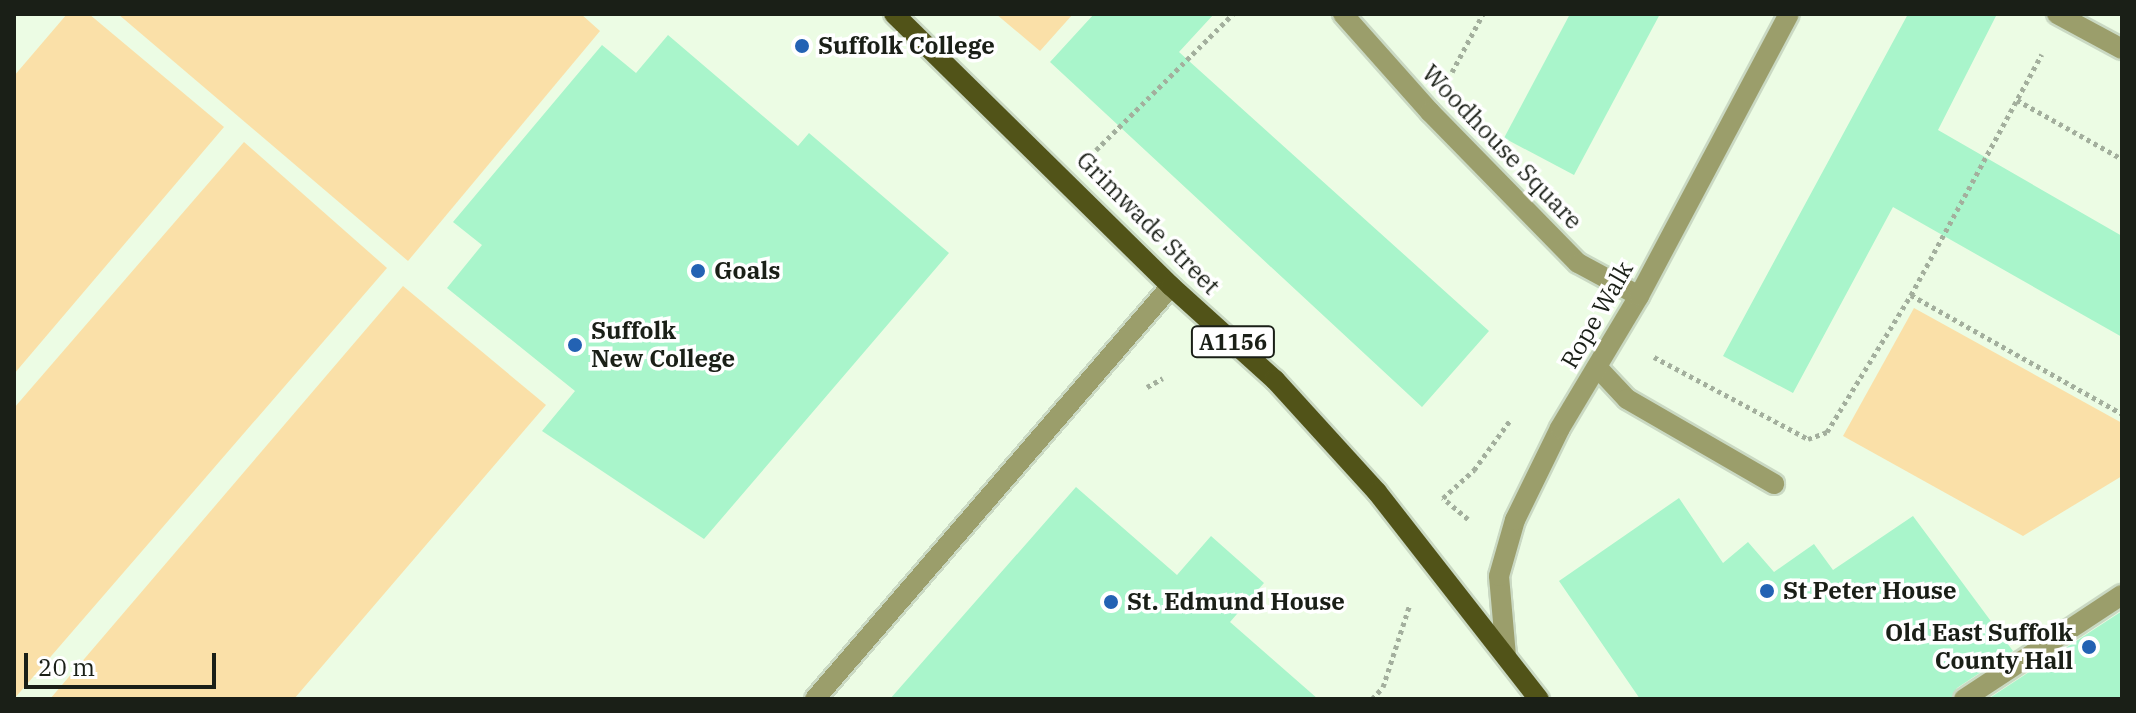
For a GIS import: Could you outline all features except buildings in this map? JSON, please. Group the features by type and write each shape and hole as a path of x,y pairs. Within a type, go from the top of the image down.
{"main road":[{"name":"Grimwade Street","path":"894,14 1171,286 1275,380 1366,481 1539,699"}],"street":[{"name":"Woodhouse Square","path":"1343,14 1430,112 1578,263 1639,296"},
{"name":"Rope Walk","path":"1506,656 1499,576 1515,520 1789,14"},
{"path":"2060,15 2122,49"},
{"path":"815,699 1171,286"},
{"path":"1597,367 1627,399 1774,484"},
{"path":"1964,699 2122,595"}],"path":[{"path":"1093,154 1233,14"},
{"path":"1430,112 1483,14"},
{"path":"1650,355 1808,439 1827,432 1911,295 2060,15"},
{"path":"2017,100 2122,159"},
{"path":"1911,295 2122,414"},
{"path":"1140,395 1163,378"},
{"path":"1443,498 1474,470 1513,415"},
{"path":"1372,699 1383,687 1405,616"}],"shaded area":[{"path":"67,14 89,14 224,127 14,374 14,76"},
{"path":"118,14 581,14 600,31 408,261"},
{"path":"996,14 1073,14 1040,51"},
{"path":"244,142 387,268 14,699 14,408"},
{"path":"403,286 546,405 294,699 50,699"},
{"path":"1914,308 2122,423 2122,476 2023,536 1843,436"}],"place":[{"name":"Suffolk College","path":"802,46"},
{"name":"Goals","path":"698,271"},
{"name":"Suffolk New College","path":"575,345"},
{"name":"St Peter House","path":"1767,591"},
{"name":"St. Edmund House","path":"1111,602"},
{"name":"Old East Suffolk County Hall","path":"2089,647"}]}
